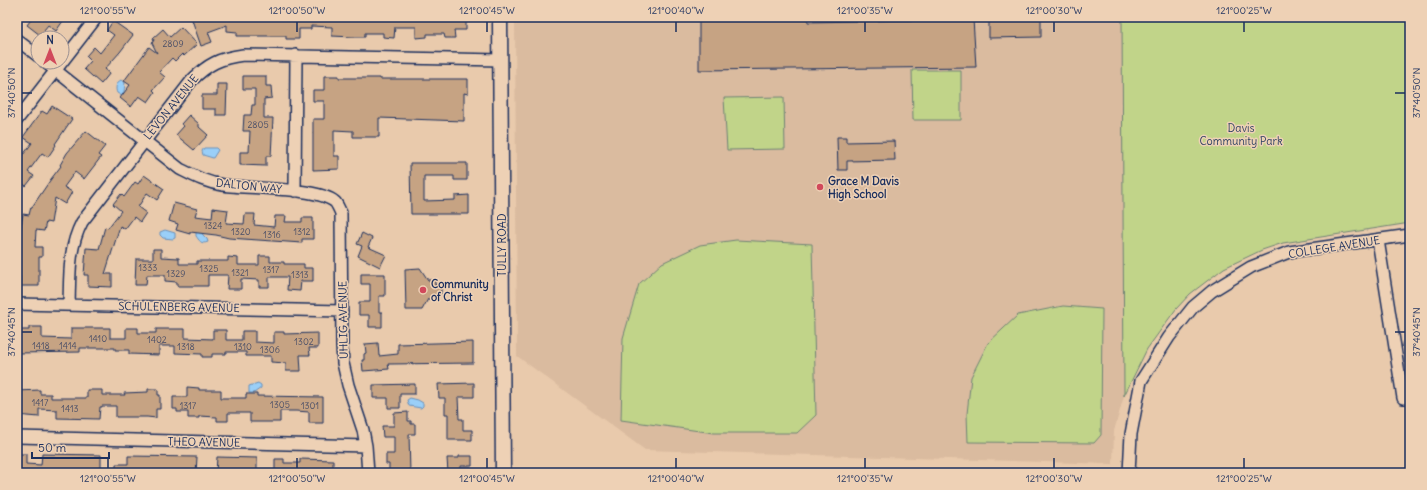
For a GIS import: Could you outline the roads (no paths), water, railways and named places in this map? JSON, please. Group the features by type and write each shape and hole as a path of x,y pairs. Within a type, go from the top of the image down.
{"main road":[{"name":"TULLY ROAD","path":"500,17 504,473"}],"street":[{"path":"70,52 97,17"},
{"path":"17,40 30,50"},
{"name":"LEVON AVENUE","path":"69,305 70,257 73,242 78,231 91,210 192,80 202,70 214,62 228,57 242,55 501,60"},
{"path":"295,191 296,55"},
{"path":"17,120 56,70"},
{"name":"DALTON WAY","path":"56,70 180,169 196,178 223,185 295,191 324,196 335,202 341,212"},
{"name":"UHLIG AVENUE","path":"341,212 343,363 348,385 363,430 368,473"},
{"name":"COLLEGE AVENUE","path":"1129,473 1131,434 1141,381 1169,337 1193,307 1212,291 1251,267 1289,252 1410,235"},
{"path":"1378,240 1403,398 1410,398"},
{"name":"SCHULENBERG AVENUE","path":"17,304 342,311"},
{"name":"THEO AVENUE","path":"17,437 366,446"}],"water":[{"path":"121,80 125,83 122,96 117,93 116,90 117,84"},
{"path":"204,148 216,148 218,150 213,158 203,155 202,151"},
{"path":"165,230 175,233 175,238 163,238 160,235 160,232"},
{"path":"196,231 201,231 208,242 200,242 196,236"},
{"path":"258,383 261,385 261,388 254,393 249,393 249,386"},
{"path":"410,398 423,403 423,406 421,408 409,406 407,400"}],"place":[{"name":"Grace M Davis High School","path":"820,187"},
{"name":"Community of Christ","path":"423,290"}],"park label":[{"name":"Davis Community Park","path":"1241,134"}]}
